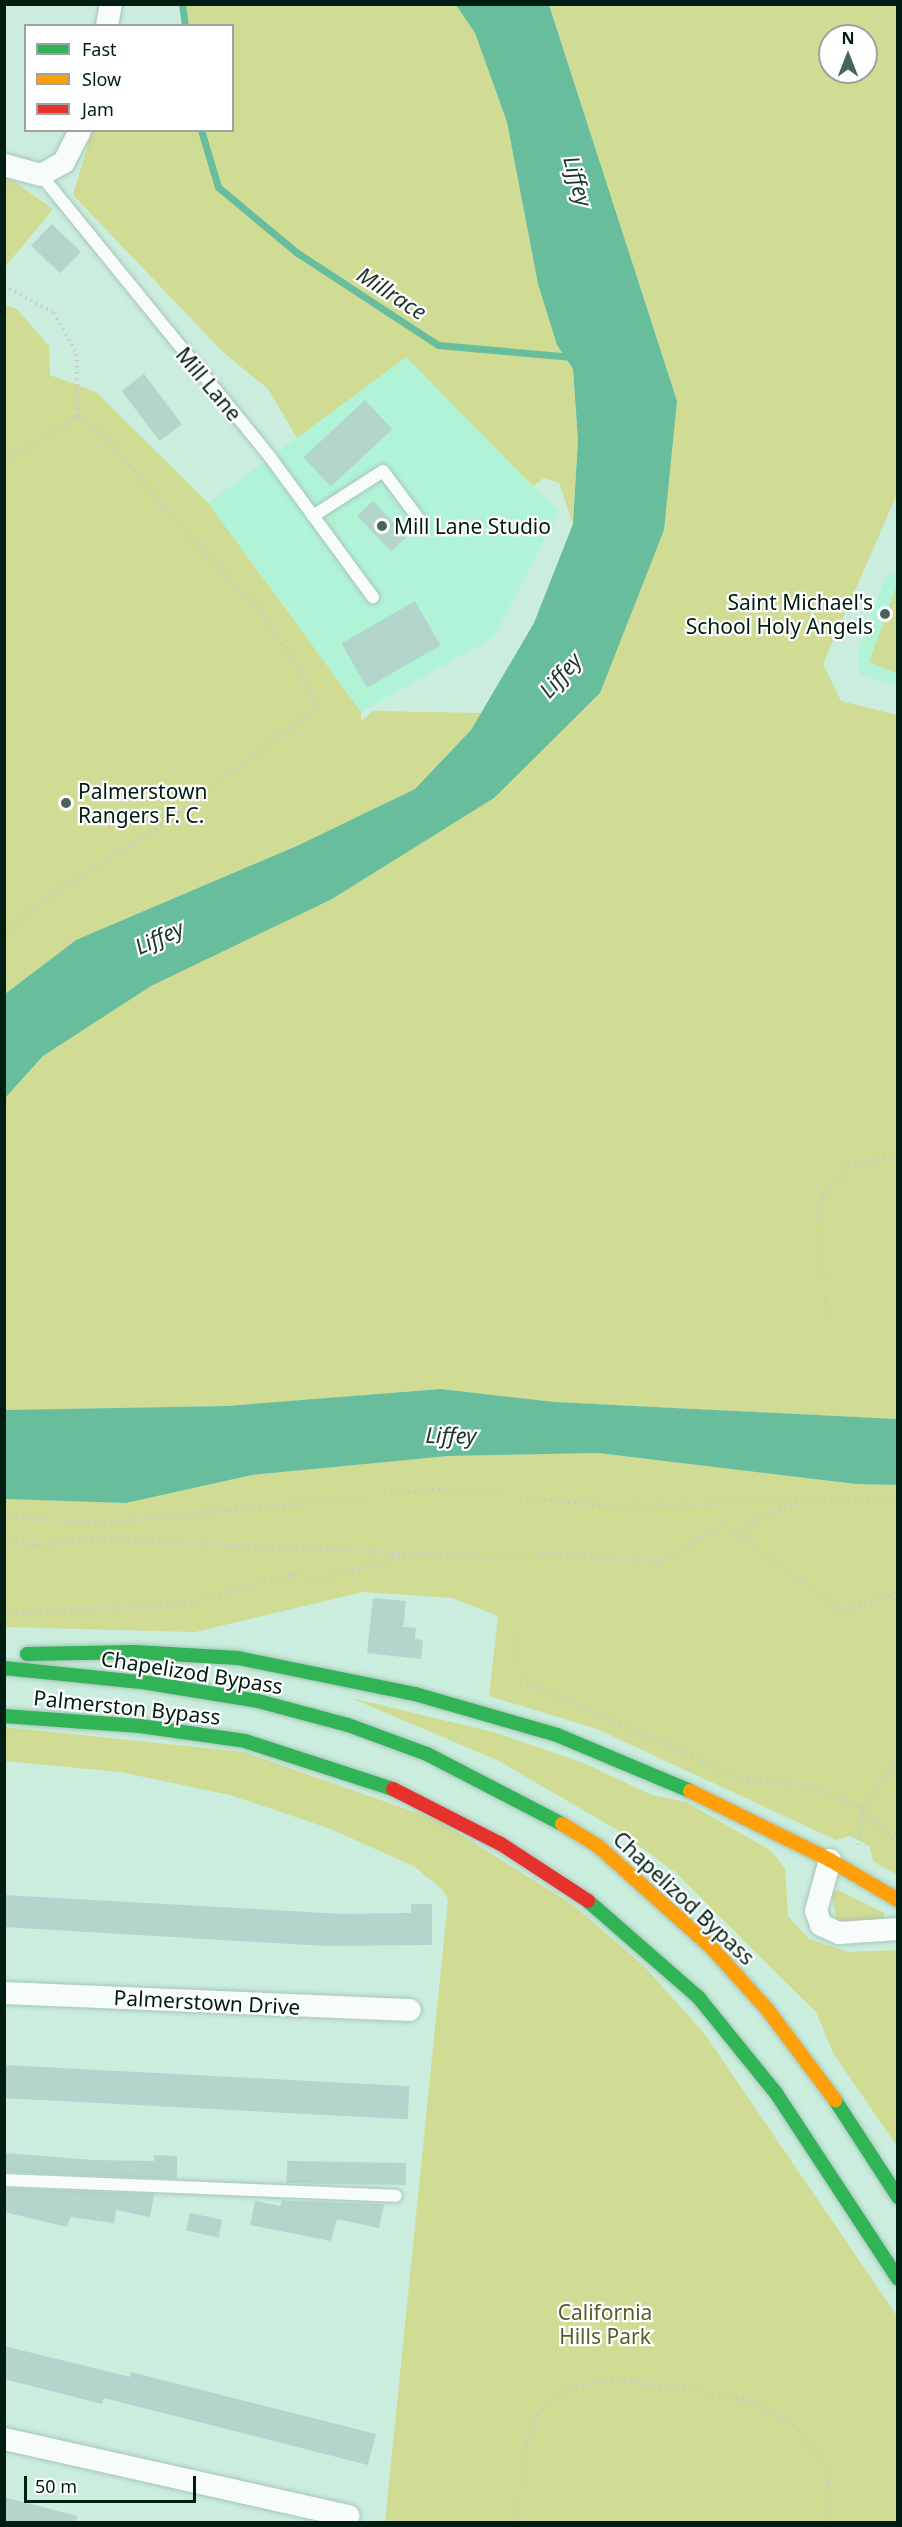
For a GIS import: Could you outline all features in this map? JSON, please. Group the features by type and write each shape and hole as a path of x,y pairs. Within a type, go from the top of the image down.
{"main road":[{"path":"4,1654 135,1652 238,1658 415,1694 557,1735 649,1771 837,1864 897,1900"},
{"name":"Chapelizod Bypass","path":"4,1668 148,1683 258,1701 348,1725 427,1754 521,1800 598,1846 711,1947 767,2009 836,2102 897,2197"},
{"name":"Palmerston Bypass","path":"4,1716 140,1726 245,1741 332,1767 427,1806 501,1844 574,1890 637,1939 699,1998 776,2093 897,2279"}],"street":[{"path":"107,24 111,4"},
{"path":"4,165 41,175 64,162 79,132"},
{"path":"837,1864 816,1911 821,1925 839,1933 897,1929"},
{"name":"Palmerstown Drive","path":"4,1993 410,2010"},
{"path":"4,2439 349,2516"}],"lane":[{"name":"Mill Lane","path":"41,175 313,516 373,597"},
{"path":"313,516 383,471 421,522"},
{"path":"4,2180 396,2196"}],"path":[{"path":"4,286 54,313 77,354 78,416"},
{"path":"4,463 78,416"},
{"path":"4,935 48,897 160,827 317,707 299,669 261,612 164,508 108,439 78,416"},
{"path":"826,1316 818,1216 824,1195 848,1166 897,1156"},
{"path":"4,1517 104,1523 443,1489 603,1505 801,1501 897,1504"},
{"path":"742,1538 754,1520 801,1501"},
{"path":"4,1539 36,1545 92,1539 413,1554 542,1553 659,1562 723,1526 842,1611 890,1594 897,1600"},
{"path":"4,1614 184,1604 289,1575 322,1579 370,1569 413,1554"},
{"path":"515,1639 520,1680 748,1781 807,1785 862,1808 897,1844"},
{"path":"837,1864 861,1841 862,1808 897,1758"},
{"path":"517,2523 526,2443 541,2409 570,2388 618,2379 751,2402 794,2427 821,2457 829,2483 828,2523"}],"shaded area":[{"path":"406,357 559,512 494,637 361,712 208,503"},
{"name":"Saint Michael's School Holy Angels","path":"887,573 897,577 897,686 859,674 858,651"}],"green space":[{"path":"186,5 456,5 475,33 507,122 538,284 557,345 573,369 578,440 573,524 559,483 544,478 533,486 406,357 297,438 268,389 223,352 73,195 92,132 234,132 234,24 189,24"},
{"path":"549,5 897,5 897,494 823,664 841,701 897,715 897,1419 553,1402 441,1389 227,1406 5,1410 4,1098 43,1056 154,980 332,899 493,798 600,693 677,401"},
{"path":"5,175 53,209 5,267"},
{"path":"5,305 17,309 49,346 50,375 96,392 208,503 361,712 361,722 373,711 481,713 471,730 415,789 299,845 76,940 5,994"},
{"path":"896,588 898,588 897,673 869,662"},
{"path":"598,1453 856,1484 897,1485 897,1875 873,1861 870,1846 850,1836 836,1840 597,1729 489,1696 498,1616 452,1598 363,1592 195,1632 5,1627 5,1499 126,1503 252,1475 448,1456"},
{"path":"351,1698 497,1733 586,1764 652,1795 686,1802 770,1850 785,1868 788,1916 809,1939 849,1952 897,1950 897,2146 833,2053 816,2012 676,1873 619,1831 499,1761"},
{"name":"California Hills Park","path":"4,1727 244,1752 437,1820 572,1904 644,1966 704,2033 897,2316 897,2522 385,2522 448,1900 444,1891 415,1867 331,1829 230,1795 120,1772 5,1761"},
{"path":"838,1890 884,1913 884,1921 837,1925 832,1893"}],"water":[{"name":"Liffey","path":"456,5 549,5 677,401 664,530 600,693 494,798 332,899 151,986 43,1056 5,1098 5,994 76,940 299,845 415,789 471,730 534,623 573,524 578,440 573,369 557,345 538,284 507,122 475,33"},
{"name":"Liffey","path":"441,1389 554,1402 897,1419 897,1485 856,1484 598,1453 448,1456 252,1475 126,1503 5,1499 5,1410 227,1406"}],"building":[{"path":"52,224 81,252 60,273 31,246"},
{"path":"144,374 182,424 160,441 122,391"},
{"path":"365,400 392,429 331,487 304,457"},
{"name":"Mill Lane Studio","path":"373,501 407,536 391,552 357,516"},
{"path":"415,601 440,645 367,688 341,644"},
{"path":"373,1598 406,1601 403,1627 416,1628 415,1639 423,1640 421,1659 367,1653"},
{"path":"4,1895 343,1914 411,1913 411,1904 432,1904 432,1945 324,1946 4,1927"},
{"path":"4,2065 409,2086 408,2119 4,2098"},
{"path":"4,2153 94,2160 154,2161 154,2155 177,2156 177,2179 4,2172"},
{"path":"287,2161 406,2163 406,2185 287,2183"},
{"path":"4,2188 154,2194 150,2217 116,2210 114,2223 70,2217 67,2227 4,2212"},
{"path":"282,2200 384,2204 379,2228 337,2219 331,2241 250,2225 255,2201 280,2206"},
{"path":"190,2213 222,2220 219,2237 186,2231"},
{"path":"4,2346 130,2377 131,2372 376,2434 368,2465 104,2398 102,2404 4,2379"},
{"path":"4,2497 77,2516 76,2523 4,2523"}],"waterway":[{"name":"Millrace","path":"182,4 185,24"},
{"name":"Millrace","path":"202,132 218,187 296,252 438,345 572,357"}],"traffic: fast":[{"path":"27,1654 135,1652 238,1658 415,1694 557,1735 690,1791"},
{"path":"4,1668 148,1683 258,1701 348,1725 427,1754 562,1824"},
{"path":"4,1716 140,1726 245,1741 393,1789"},
{"path":"588,1901 699,1998 776,2093 898,2279"},
{"path":"835,2100 898,2197"}],"traffic: slow":[{"path":"690,1791 830,1860 898,1900"},
{"path":"562,1824 598,1846 711,1947 767,2009 835,2100"}],"traffic: jam":[{"path":"393,1789 501,1844 588,1901"}],"place":[{"name":"Mill Lane Studio","path":"382,526"},
{"name":"Saint Michael's School Holy Angels","path":"885,614"},
{"name":"Palmerstown Rangers F. C.","path":"66,803"}]}
